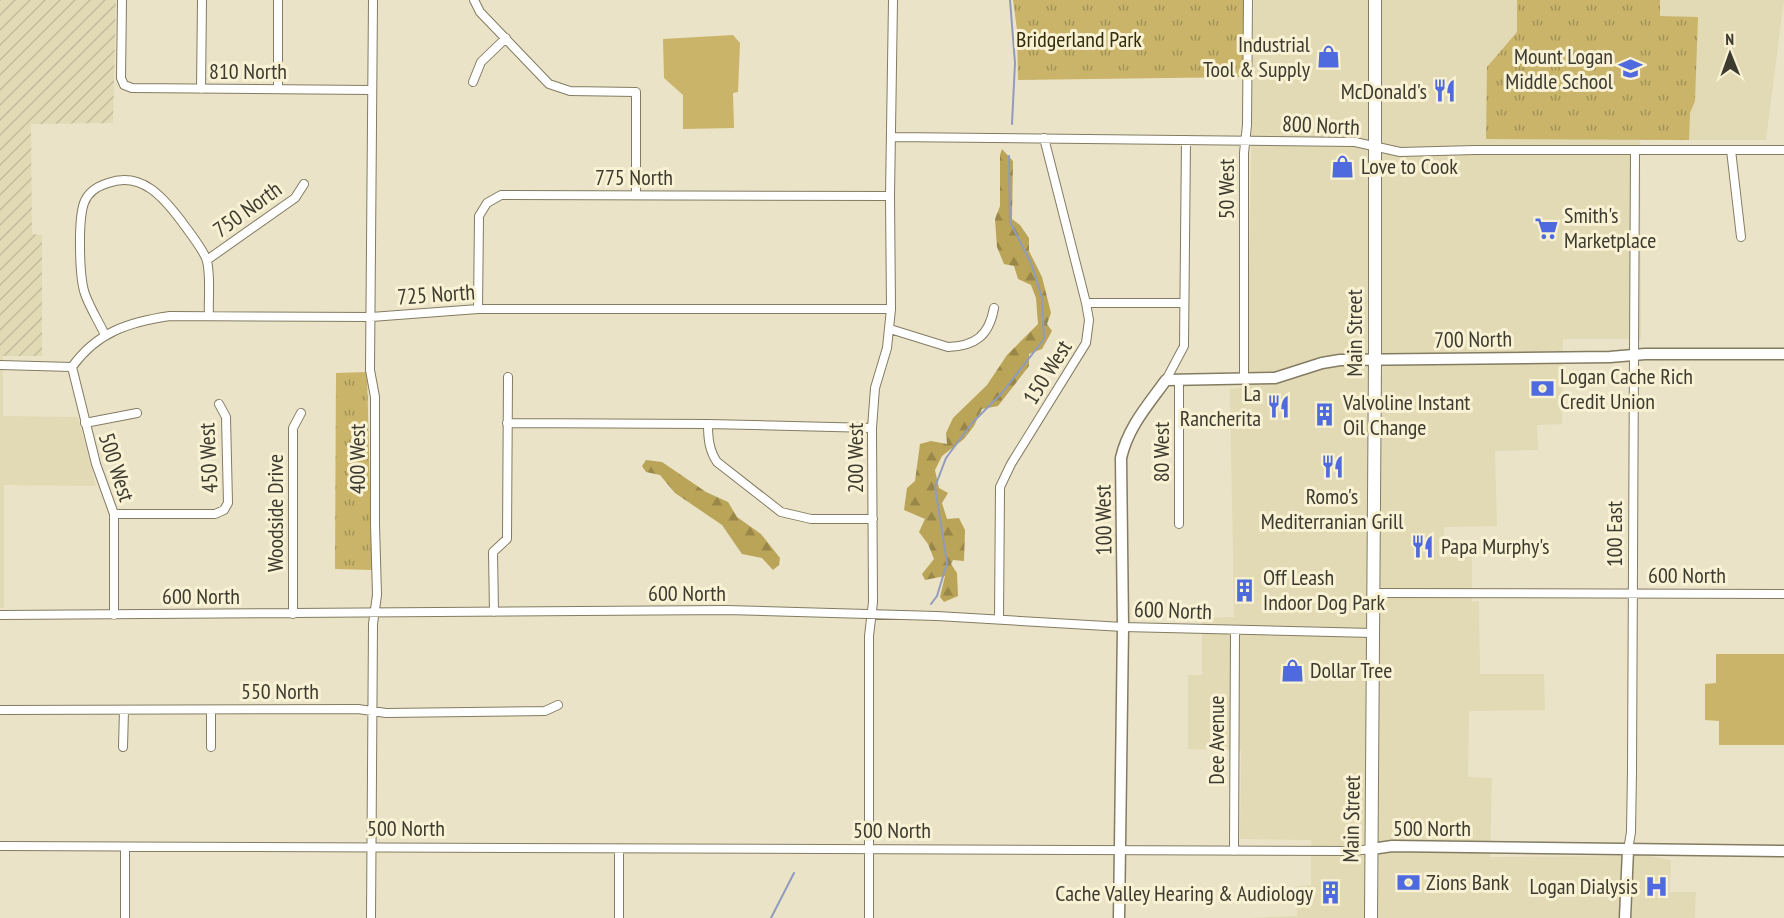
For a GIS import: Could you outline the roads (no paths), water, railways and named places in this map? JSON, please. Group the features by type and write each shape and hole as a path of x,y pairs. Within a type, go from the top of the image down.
{"main road":[{"name":"Main Street","path":"1371,918 1375,0"}],"street":[{"name":"810 North","path":"122,0 121,78 124,85 132,88 372,90"},
{"path":"201,89 202,0"},
{"path":"278,89 279,0"},
{"name":"400 West","path":"371,918 371,711 374,613 377,595 375,397 370,370 373,0"},
{"path":"474,0 480,12 549,84 570,91 636,92 636,195"},
{"name":"200 West","path":"869,918 872,428 875,388 890,329 891,309 893,0"},
{"name":"50 West","path":"1244,379 1248,0"},
{"path":"473,82 481,62 506,38"},
{"name":"800 North","path":"892,137 1355,142 1400,152 1784,150"},
{"name":"150 West","path":"999,619 1000,487 1011,464 1086,343 1089,320 1044,138"},
{"name":"100 West","path":"1119,918 1124,627 1121,458 1132,428 1166,380 1184,346 1185,140"},
{"name":"100 East","path":"1625,918 1631,832 1632,771 1635,150"},
{"path":"1731,150 1741,237"},
{"path":"105,335 85,293 81,267 82,214 88,194 100,186 124,180 147,185 170,206 207,260 209,316"},
{"name":"750 North","path":"207,260 295,198 304,184"},
{"name":"775 North","path":"478,309 479,216 487,203 501,195 890,196"},
{"path":"1086,303 1184,303"},
{"name":"725 North","path":"72,367 84,350 105,335 140,321 170,316 371,317 478,309 891,309"},
{"path":"890,329 948,347 958,347 974,341 987,331 992,322 994,309"},
{"name":"700 North","path":"1166,380 1275,378 1322,363 1340,360 1784,354"},
{"path":"0,365 72,367"},
{"name":"500 West","path":"72,367 96,464 114,514 114,615"},
{"path":"494,612 493,552 507,539 508,377"},
{"name":"80 West","path":"1179,380 1179,524"},
{"name":"450 West","path":"114,514 215,514 224,510 228,503 226,417 219,404"},
{"path":"85,423 137,413"},
{"name":"Woodside Drive","path":"293,614 293,428 301,413"},
{"path":"507,423 872,428"},
{"path":"708,424 709,442 717,462 781,512 812,519 873,519"},
{"name":"600 North","path":"1373,592 1784,594"},
{"name":"600 North","path":"0,615 727,610 999,619 1124,627 1373,633"},
{"name":"Dee Avenue","path":"1234,851 1235,630"},
{"name":"550 North","path":"0,710 545,711 558,705"},
{"path":"123,747 124,710"},
{"path":"211,710 211,747"},
{"name":"500 North","path":"0,846 1352,851 1392,846 1784,851"},
{"path":"125,847 125,918"},
{"path":"619,849 619,918"}],"waterway":[{"path":"1010,0 1015,63 1012,124"},
{"path":"931,604 937,596 947,563 935,487 946,458 972,423 1002,393 1044,339 1042,298 1031,263 1010,222 1009,156"},
{"path":"771,918 794,873"}],"place":[{"name":"Industrial Tool & Supply","path":"1328,57"},
{"name":"Mount Logan Middle School","path":"1631,69"},
{"name":"McDonald's","path":"1445,91"},
{"name":"Love to Cook","path":"1343,166"},
{"name":"Smith's Marketplace","path":"1546,228"},
{"name":"Logan Cache Rich Credit Union","path":"1542,389"},
{"name":"La Rancherita","path":"1279,406"},
{"name":"Valvoline Instant Oil Change","path":"1325,415"},
{"name":"Romo's Mediterranian Grill","path":"1332,467"},
{"name":"Papa Murphy's","path":"1423,546"},
{"name":"Off Leash Indoor Dog Park","path":"1245,590"},
{"name":"Dollar Tree","path":"1292,670"},
{"name":"Zions Bank","path":"1408,882"},
{"name":"Logan Dialysis","path":"1656,886"},
{"name":"Cache Valley Hearing & Audiology","path":"1331,893"}],"park label":[{"name":"Bridgerland Park","path":"1079,39"}]}
